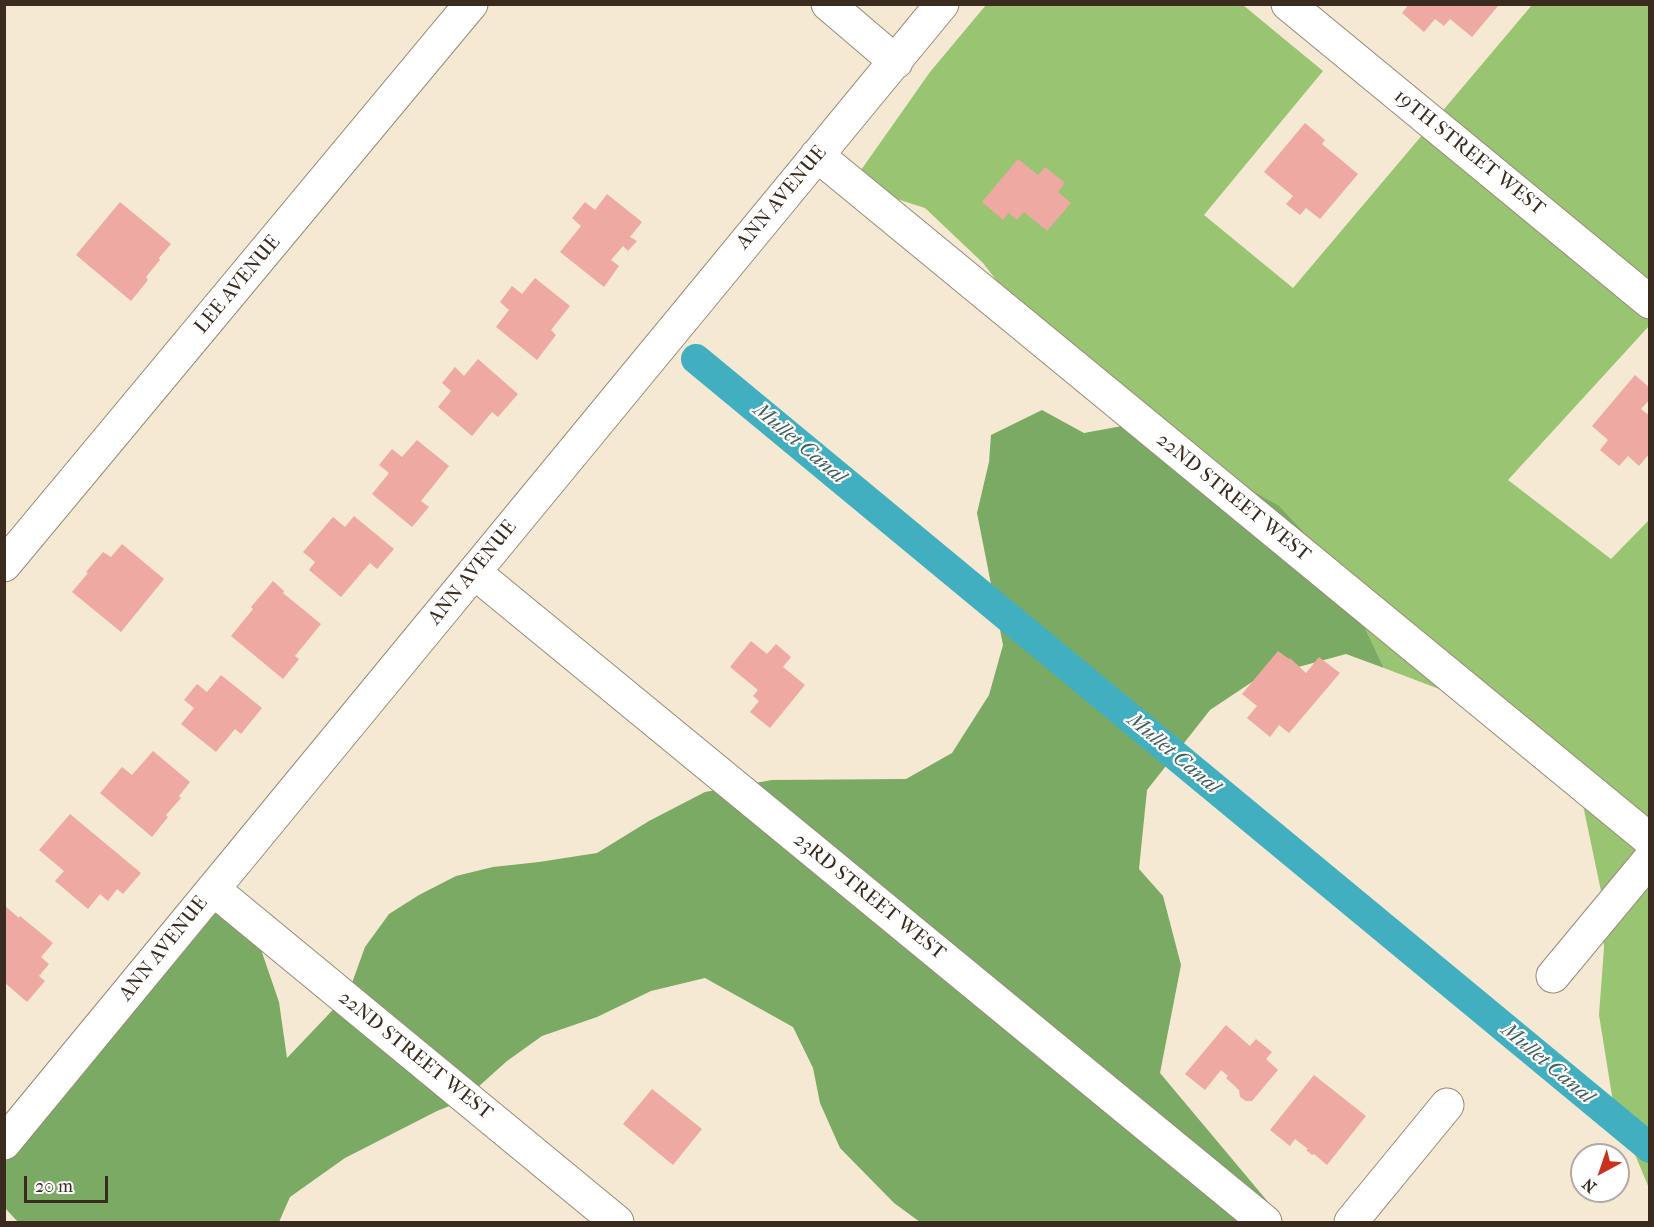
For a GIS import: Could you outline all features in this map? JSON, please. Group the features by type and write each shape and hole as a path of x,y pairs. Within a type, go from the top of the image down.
{"street":[{"name":"LEE AVENUE","path":"4,565 471,4"},
{"path":"828,4 896,62"},
{"name":"ANN AVENUE","path":"4,1143 942,4"},
{"name":"19TH STREET WEST","path":"1288,4 1650,302"},
{"name":"22ND STREET WEST","path":"817,155 1650,840"},
{"name":"23RD STREET WEST","path":"474,572 1264,1222"},
{"path":"1553,976 1650,859"},
{"name":"22ND STREET WEST","path":"213,889 617,1222"},
{"path":"1351,1222 1447,1105"}],"green space":[{"path":"986,5 1243,5 1323,71 1204,215 1293,288 1532,5 1649,5 1649,326 1508,480 1611,559 1649,520 1649,1188 1613,1102 1599,1015 1604,948 1601,891 1583,805 1447,692 1384,668 1336,567 1215,471 1014,303 983,263 925,208 897,199 847,190 930,72"},
{"path":"1042,410 1084,433 1133,424 1279,506 1336,567 1384,668 1346,654 1258,678 1210,710 1147,790 1139,869 1163,896 1181,965 1160,1073 1279,1215 1280,1222 920,1222 894,1203 840,1148 820,1103 813,1068 793,1027 705,978 651,991 597,1017 542,1036 507,1061 469,1098 437,1111 345,1158 290,1197 279,1222 18,1222 5,1208 5,1156 218,881 256,935 279,1002 287,1058 348,994 365,947 389,914 456,876 493,867 597,853 649,821 705,792 772,780 906,779 952,753 989,695 1003,645 977,513 989,462 991,435"}],"building":[{"path":"1409,4 1496,4 1498,6 1472,37 1450,19 1444,26 1435,19 1424,32 1402,13"},
{"path":"1305,123 1325,140 1322,144 1358,174 1320,219 1306,208 1300,215 1286,204 1293,196 1264,172"},
{"path":"1018,159 1038,175 1045,167 1065,183 1058,192 1071,203 1047,231 1024,212 1017,220 1009,213 1003,220 982,202"},
{"path":"607,194 642,222 630,237 637,241 628,251 623,246 611,260 619,266 604,287 560,252 581,226 572,218 585,202 595,210"},
{"path":"120,202 171,244 146,277 148,280 131,301 76,255"},
{"path":"535,278 570,306 551,330 556,335 537,360 496,327 509,310 500,302 512,286 522,294"},
{"path":"478,359 518,394 498,417 492,412 472,436 438,407 451,391 442,383 455,367 464,376"},
{"path":"1635,375 1650,388 1650,399 1641,409 1650,416 1650,453 1639,466 1628,456 1619,466 1600,450 1608,440 1592,426"},
{"path":"417,440 449,466 421,501 429,507 412,527 372,494 389,473 379,465 392,449 402,457"},
{"path":"354,516 394,549 377,569 370,563 341,597 309,570 315,562 303,552 333,517 345,527"},
{"path":"122,544 164,579 121,632 72,592 103,552 111,557"},
{"path":"273,581 284,591 283,593 321,624 295,656 299,659 283,679 231,636"},
{"path":"751,641 767,654 776,644 791,657 783,667 805,685 770,728 750,712 759,701 753,696 758,690 730,667"},
{"path":"1278,651 1290,658 1306,673 1319,657 1340,673 1289,733 1279,725 1270,737 1247,718 1257,706 1242,694"},
{"path":"221,675 262,708 241,734 235,729 216,752 181,724 194,708 184,700 197,684 207,692"},
{"path":"153,751 190,782 152,837 100,793 122,767 132,775"},
{"path":"70,814 141,873 123,894 117,889 108,901 100,894 88,909 55,881 64,871 39,850"},
{"path":"5,906 53,943 41,957 49,964 39,976 45,981 27,1002 5,983"},
{"path":"1226,1025 1250,1046 1256,1039 1272,1052 1266,1059 1278,1070 1252,1101 1246,1101 1240,1097 1239,1090 1221,1070 1205,1090 1185,1074"},
{"path":"1314,1075 1366,1116 1327,1165 1295,1139 1290,1146 1270,1130"},
{"path":"652,1089 702,1129 673,1165 623,1124"}],"waterway":[{"name":"Mullet Canal","path":"696,359 1650,1148"}]}
